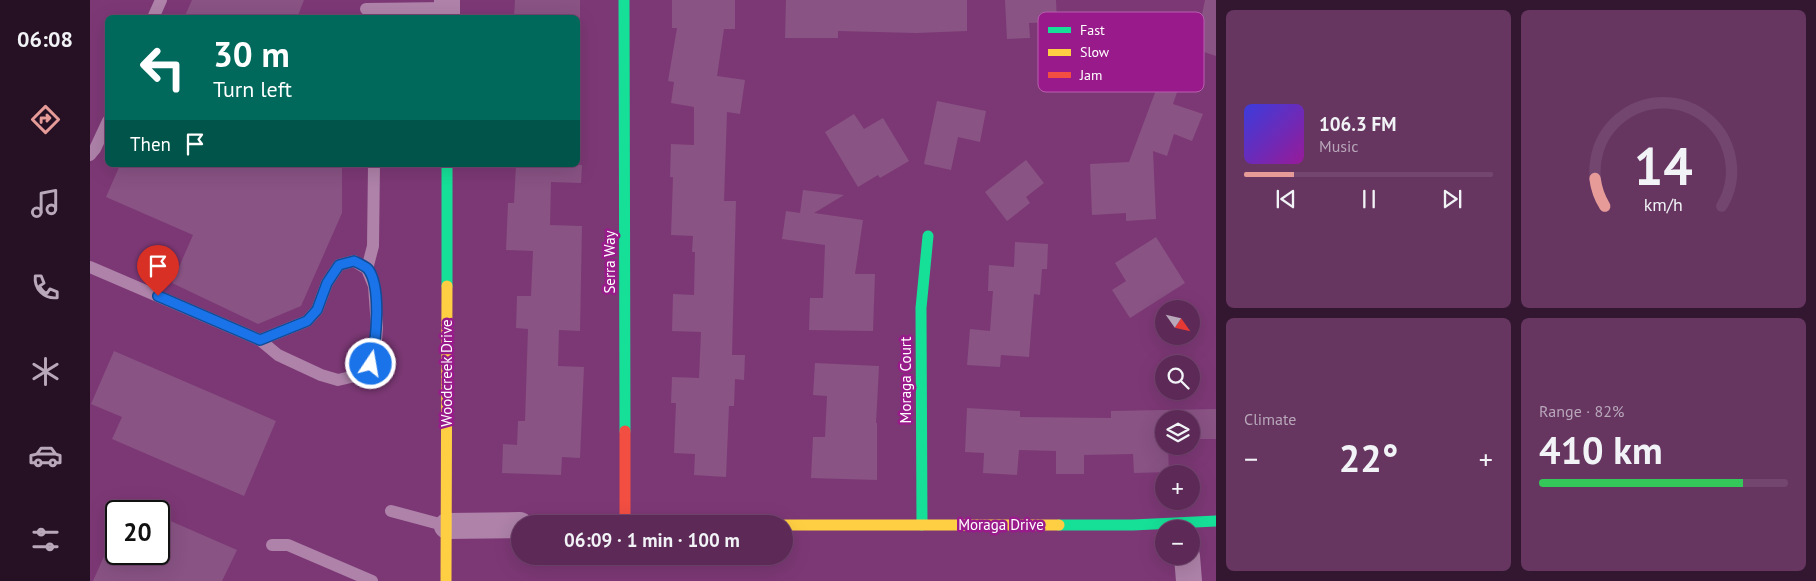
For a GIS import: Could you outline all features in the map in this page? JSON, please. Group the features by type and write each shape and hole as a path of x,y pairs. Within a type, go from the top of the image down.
{"street":[{"name":"Serra Way","path":"624,0 625,515"},
{"name":"Woodcreek Drive","path":"446,581 447,167"},
{"name":"Moraga Court","path":"922,525 921,308 928,236"},
{"name":"Moraga Drive","path":"1200,524 1216,521"},
{"path":"447,526 511,524"},
{"name":"Moraga Drive","path":"793,525 1155,526"},
{"path":"1188,565 1189,581"}],"lane":[{"path":"155,15 161,0"},
{"path":"366,9 447,9"},
{"path":"90,154 95,149 105,128"},
{"path":"367,269 373,246 374,167"},
{"path":"90,267 260,340 278,355 321,375 338,380 355,376 371,364 376,342 374,286 367,269 354,261 339,265 327,283 317,310 307,321 260,340"},
{"path":"391,511 447,526"},
{"path":"272,544 288,545 372,581"}],"building":[{"path":"192,0 304,0 298,15 185,15"},
{"path":"515,0 580,0 580,15 514,15"},
{"path":"672,0 735,0 735,29 724,29 717,76 745,80 740,114 727,112 724,201 736,201 732,355 745,355 744,380 735,379 734,406 729,406 726,477 694,475 695,454 674,453 676,403 671,403 672,377 699,378 701,332 672,331 673,294 694,295 695,252 692,252 693,236 671,235 673,177 670,177 671,144 694,145 694,107 671,103 674,82 668,81 677,28 672,28"},
{"path":"786,0 967,0 967,31 916,33 838,31 838,38 785,38"},
{"path":"1005,0 1056,0 1057,12 1038,12 1038,23 1029,23 1030,38 1007,39"},
{"path":"1205,0 1216,0 1216,56 1204,52 1202,12"},
{"path":"1155,92 1177,92 1173,104 1203,114 1192,141 1174,134 1167,156 1153,151 1156,219 1126,221 1126,213 1092,215 1090,164 1129,162"},
{"path":"937,101 986,111 980,142 958,137 951,170 924,164"},
{"path":"854,114 864,129 883,118 909,161 880,178 878,175 858,187 825,132"},
{"path":"1026,160 1044,183 1026,197 1030,203 1007,221 985,192"},
{"path":"582,165 581,183 551,182 550,225 582,226 580,331 559,330 558,366 584,367 580,458 562,457 561,475 502,473 503,444 517,445 518,421 525,421 528,329 516,328 517,296 531,296 533,251 506,250 508,203 514,203 516,167 580,167"},
{"path":"119,167 342,167 342,213 301,306 258,324 172,283 193,235 106,197"},
{"path":"803,190 844,195 814,213 863,220 855,274 875,274 873,331 809,330 810,298 823,298 825,245 782,239 786,211 800,213"},
{"path":"1156,237 1185,283 1158,300 1155,300 1155,302 1130,318 1112,290 1126,281 1115,263"},
{"path":"1015,242 1048,244 1047,269 1042,269 1040,295 1034,294 1029,357 1001,355 1000,367 967,365 970,329 990,331 993,291 988,291 989,265 1014,267"},
{"path":"114,351 276,421 244,496 112,439 122,417 91,404"},
{"path":"815,363 879,366 876,423 877,480 811,478 813,437 825,437 827,396 813,395"},
{"path":"967,408 1020,411 1020,417 1111,418 1111,411 1155,410 1155,455 1168,455 1169,465 1155,465 1155,472 1134,473 1133,454 1084,455 1084,474 1056,474 1056,451 1019,450 1017,475 983,473 984,453 965,452"},
{"path":"1216,409 1216,439 1200,439 1200,410 1164,410"},
{"path":"170,521 237,550 222,581 93,581 105,554 105,565 170,565"}],"traffic: fast":[{"path":"624,0 625,431"},
{"path":"447,167 447,286"},
{"path":"922,525 921,308 928,236"},
{"path":"1059,525 1133,525 1216,521"}],"traffic: slow":[{"path":"446,581 447,286"},
{"path":"793,525 1059,525"}],"traffic: jam":[{"path":"625,431 625,515"}],"route":[{"path":"158,296 260,340 307,321 317,310 327,283 339,265 354,261 367,269 374,286 377,327 371,364"}]}
